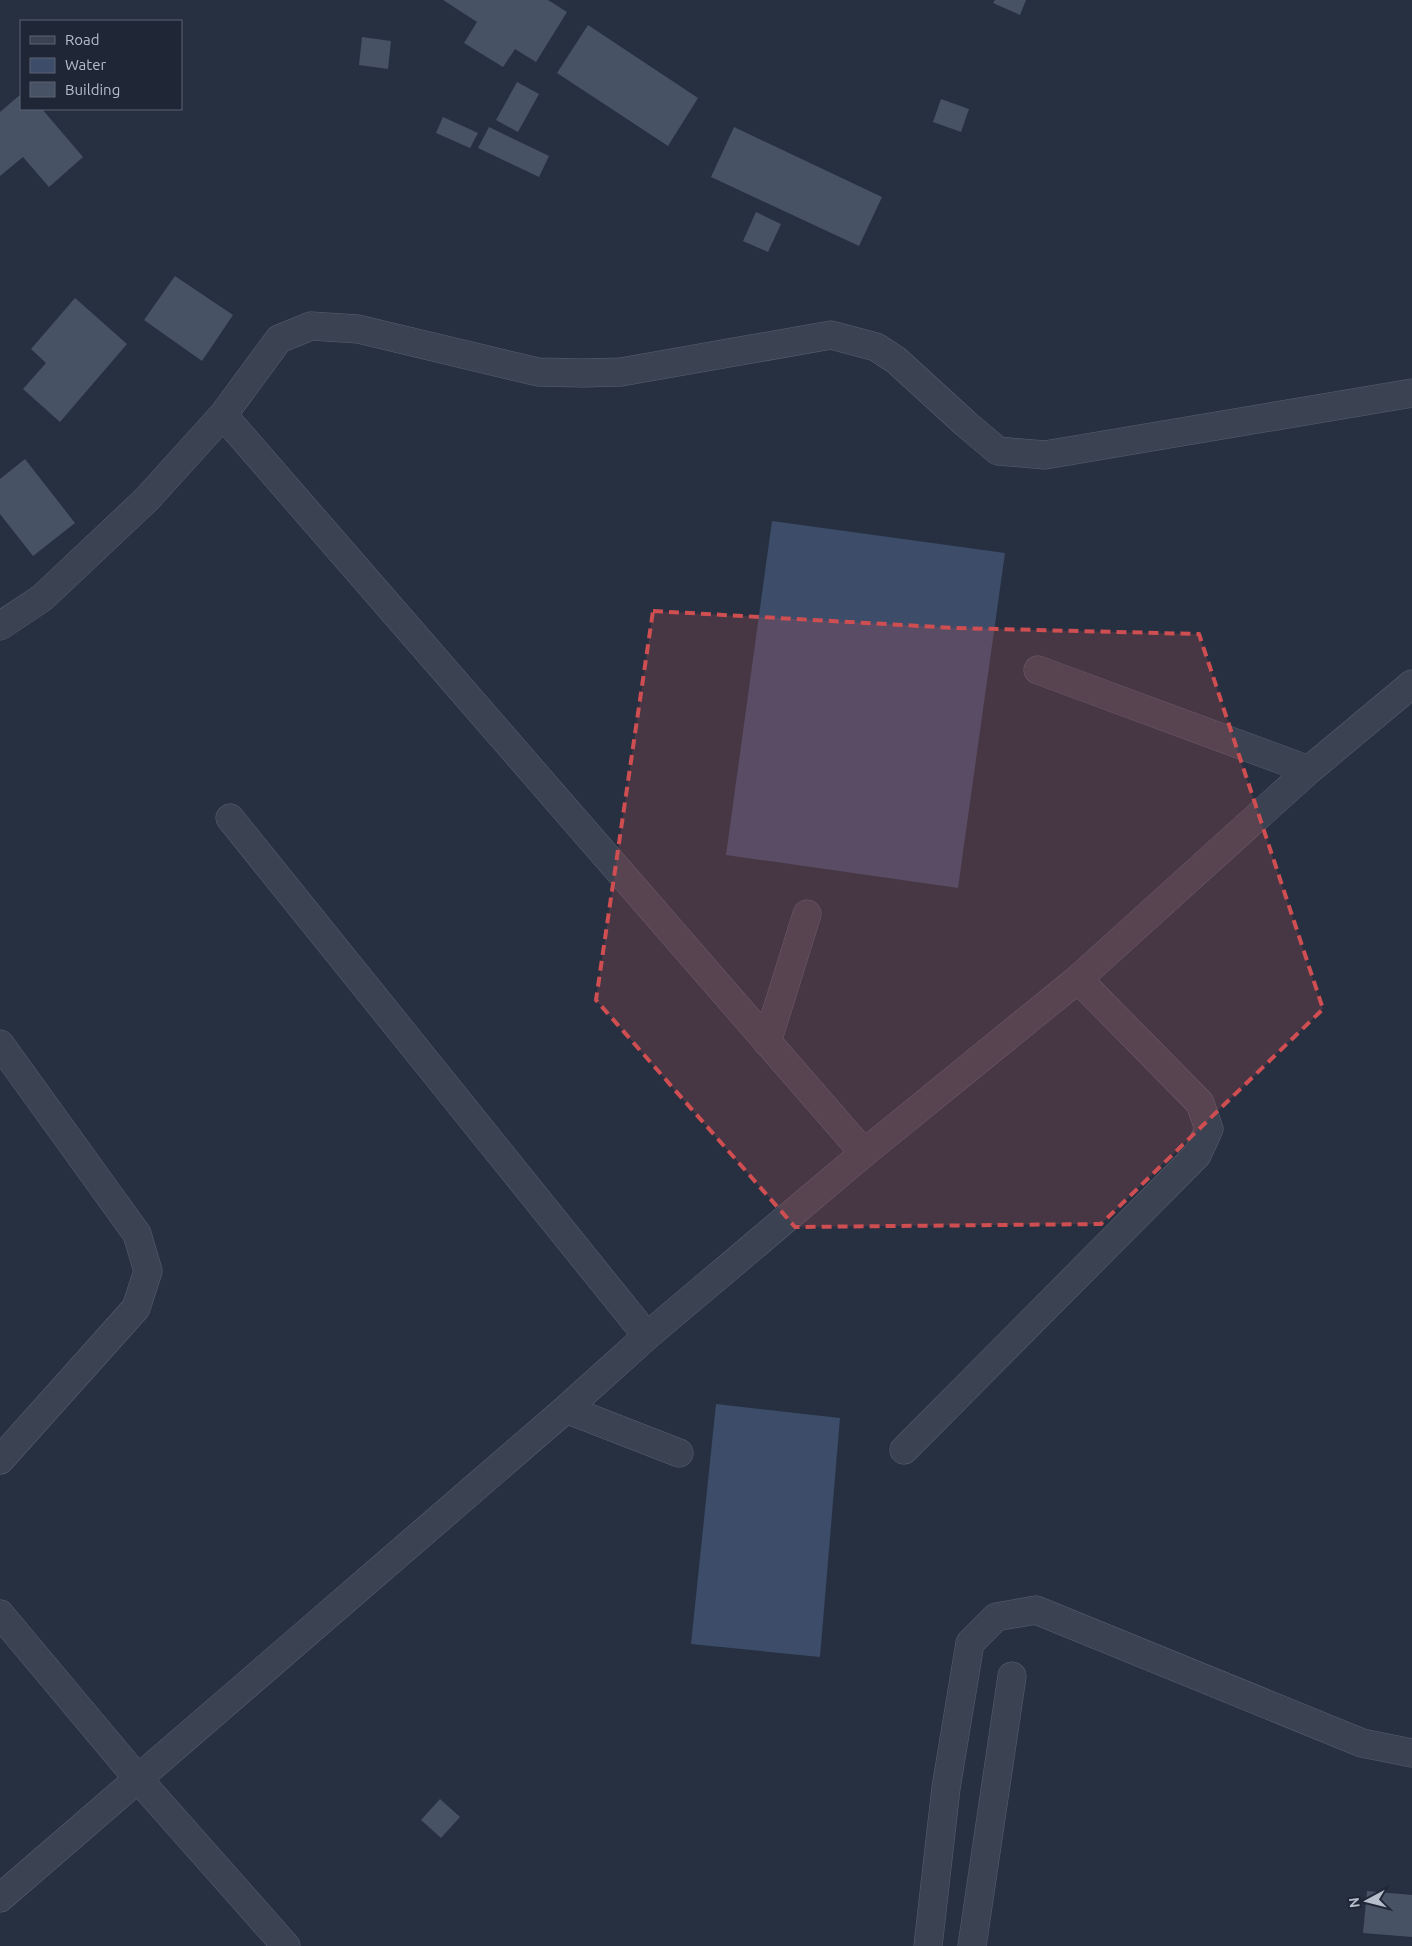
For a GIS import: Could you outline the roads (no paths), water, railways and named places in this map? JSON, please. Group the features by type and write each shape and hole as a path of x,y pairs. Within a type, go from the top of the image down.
{"street":[{"path":"0,626 42,598 140,506 223,415 279,338 311,326 358,329 538,372 583,374 621,372 831,335 876,347 896,360 998,451 1045,455 1412,393"},
{"path":"223,415 864,1153"},
{"path":"1038,670 1309,770"},
{"path":"0,1898 566,1409 647,1336 864,1153 1078,979 1309,770 1412,684"},
{"path":"230,818 647,1336"},
{"path":"767,1042 807,914"},
{"path":"904,1450 1197,1155 1209,1129 1200,1103 1078,979"},
{"path":"0,1044 137,1234 148,1271 136,1308 0,1460"},
{"path":"566,1409 679,1453"},
{"path":"928,1946 946,1788 970,1643 996,1617 1036,1610 1362,1743 1412,1753"},
{"path":"0,1614 138,1780 286,1946"},
{"path":"972,1946 1012,1676"}],"water":[{"path":"772,521 1005,553 958,888 726,855"},
{"path":"716,1404 840,1418 820,1657 691,1644"}]}
